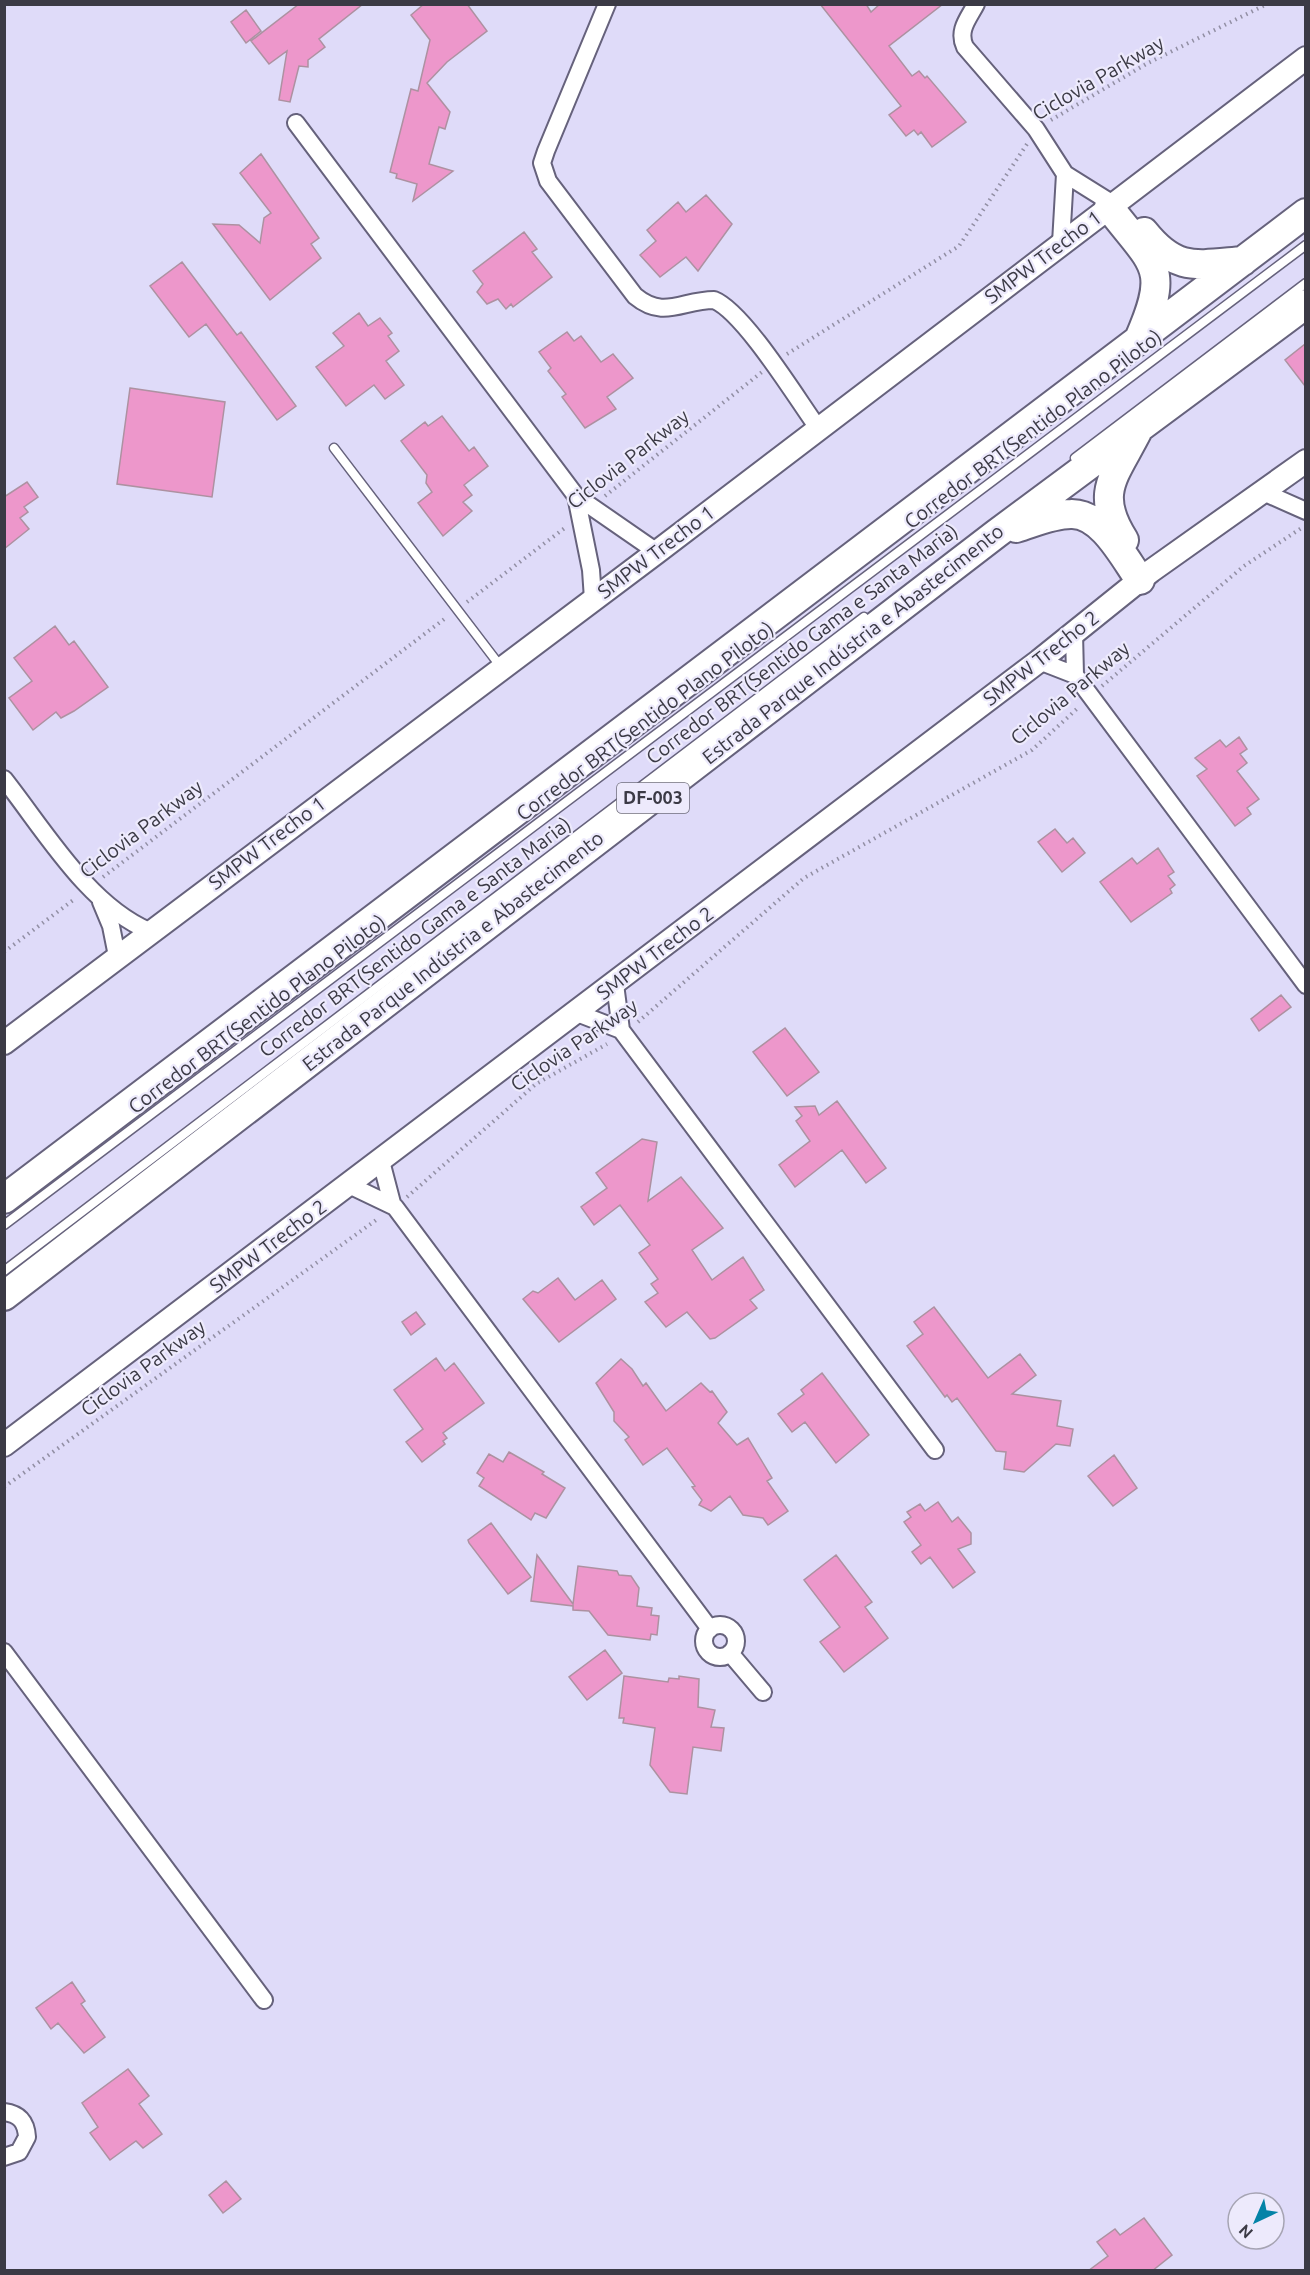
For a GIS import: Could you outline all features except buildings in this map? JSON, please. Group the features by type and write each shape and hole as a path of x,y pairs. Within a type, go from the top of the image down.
{"highway":[{"path":"1114,203 1157,248 1175,261 1208,264 1243,261"},
{"path":"1114,203 1149,260 1157,278 1153,307 1137,343"},
{"path":"4,1199 1137,343 1305,213"},
{"name":"Estrada Parque Indústria e Abastecimento","path":"4,1296 996,534 1305,304"},
{"path":"1140,426 1110,486 1107,507 1146,575"},
{"path":"996,534 1056,516 1082,515 1104,531 1146,575"}],"street":[{"path":"608,4 546,151 543,171 635,296 646,305 657,309 706,300 719,302 742,323 818,428"},
{"path":"977,5 962,29 962,40 1036,129 1065,174 1114,203"},
{"name":"SMPW Trecho 1","path":"4,1043 149,931 657,552 1305,58"},
{"path":"296,123 576,496 585,512 593,599"},
{"path":"1061,243 1065,174"},
{"name":"SMPW Trecho 2","path":"4,1445 577,1013 1039,661 1146,575 1305,460"},
{"path":"1263,492 1305,511"},
{"path":"585,512 657,552"},
{"path":"1074,633 1076,675"},
{"path":"1039,661 1076,675 1305,985"},
{"path":"4,779 101,902 132,924 149,931"},
{"path":"101,902 111,926 117,956"},
{"path":"615,984 622,1032 935,1450"},
{"path":"577,1013 622,1032"},
{"path":"381,1161 393,1205 710,1629 704,1641 710,1653 724,1656 730,1653 763,1692"},
{"path":"349,1185 393,1205"},
{"path":"4,1652 264,2000"},
{"path":"4,2112 16,2114 23,2120 27,2137 19,2152 4,2157"}],"lane":[{"name":"Corredor BRT(Sentido Plano Piloto)","path":"4,1224 1305,245"},
{"path":"1064,466 1305,283"},
{"path":"334,448 502,668"},
{"name":"Corredor BRT(Sentido Gama e Santa Maria)","path":"4,1271 875,609"}],"path":[{"name":"Ciclovia Parkway","path":"4,952 585,512 772,364 959,246 1036,129 1148,63 1267,4"},
{"name":"Ciclovia Parkway","path":"4,1487 393,1205 536,1084 622,1032 804,878 1032,750 1091,695 1244,566 1305,525"}]}
